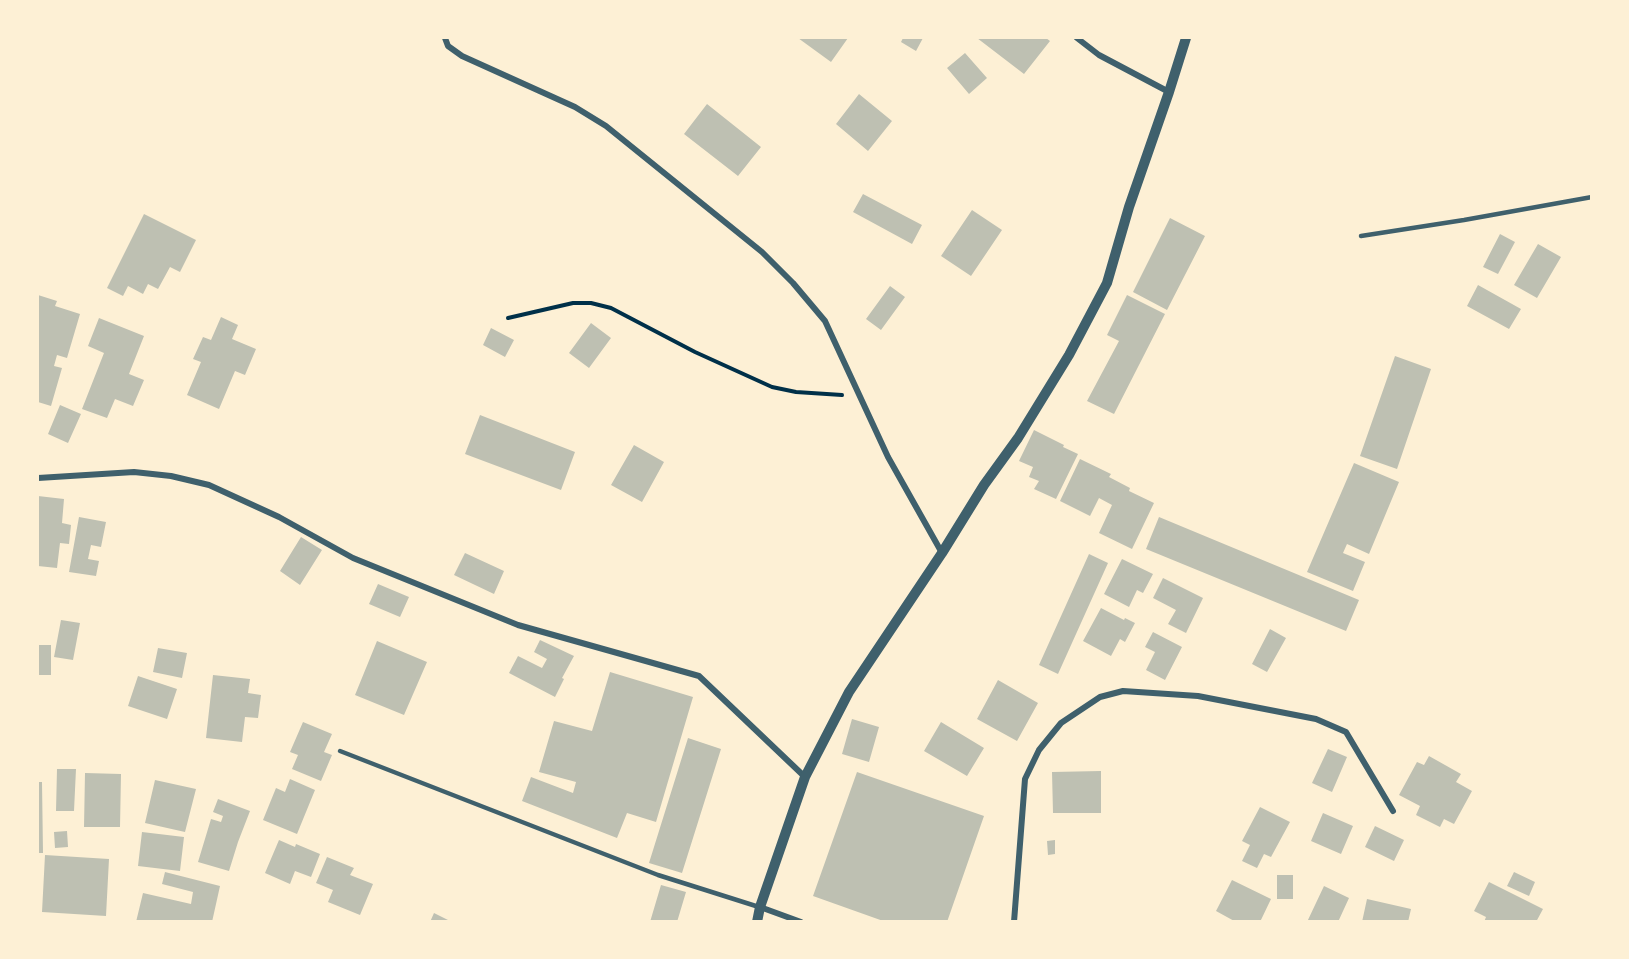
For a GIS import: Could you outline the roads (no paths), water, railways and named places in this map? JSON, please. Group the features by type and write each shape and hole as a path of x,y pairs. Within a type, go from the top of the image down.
{"street":[{"path":"445,38 448,46 462,56 575,107 606,126 762,252 793,284 825,321 888,457 942,553"},
{"path":"1077,38 1099,55 1169,92"},
{"path":"757,921 805,777 849,692 942,553 984,485 1018,438 1069,355 1107,283 1129,207 1186,38"},
{"path":"38,477 134,472 171,476 209,485 279,518 353,558 518,625 699,676 805,777"},
{"path":"1014,921 1025,779 1039,750 1061,723 1100,697 1123,691 1198,696 1316,719 1346,732 1393,812"},
{"path":"760,907 801,921"}],"lane":[{"path":"1361,236 1592,197"},
{"path":"340,752 658,875 760,907"}]}
